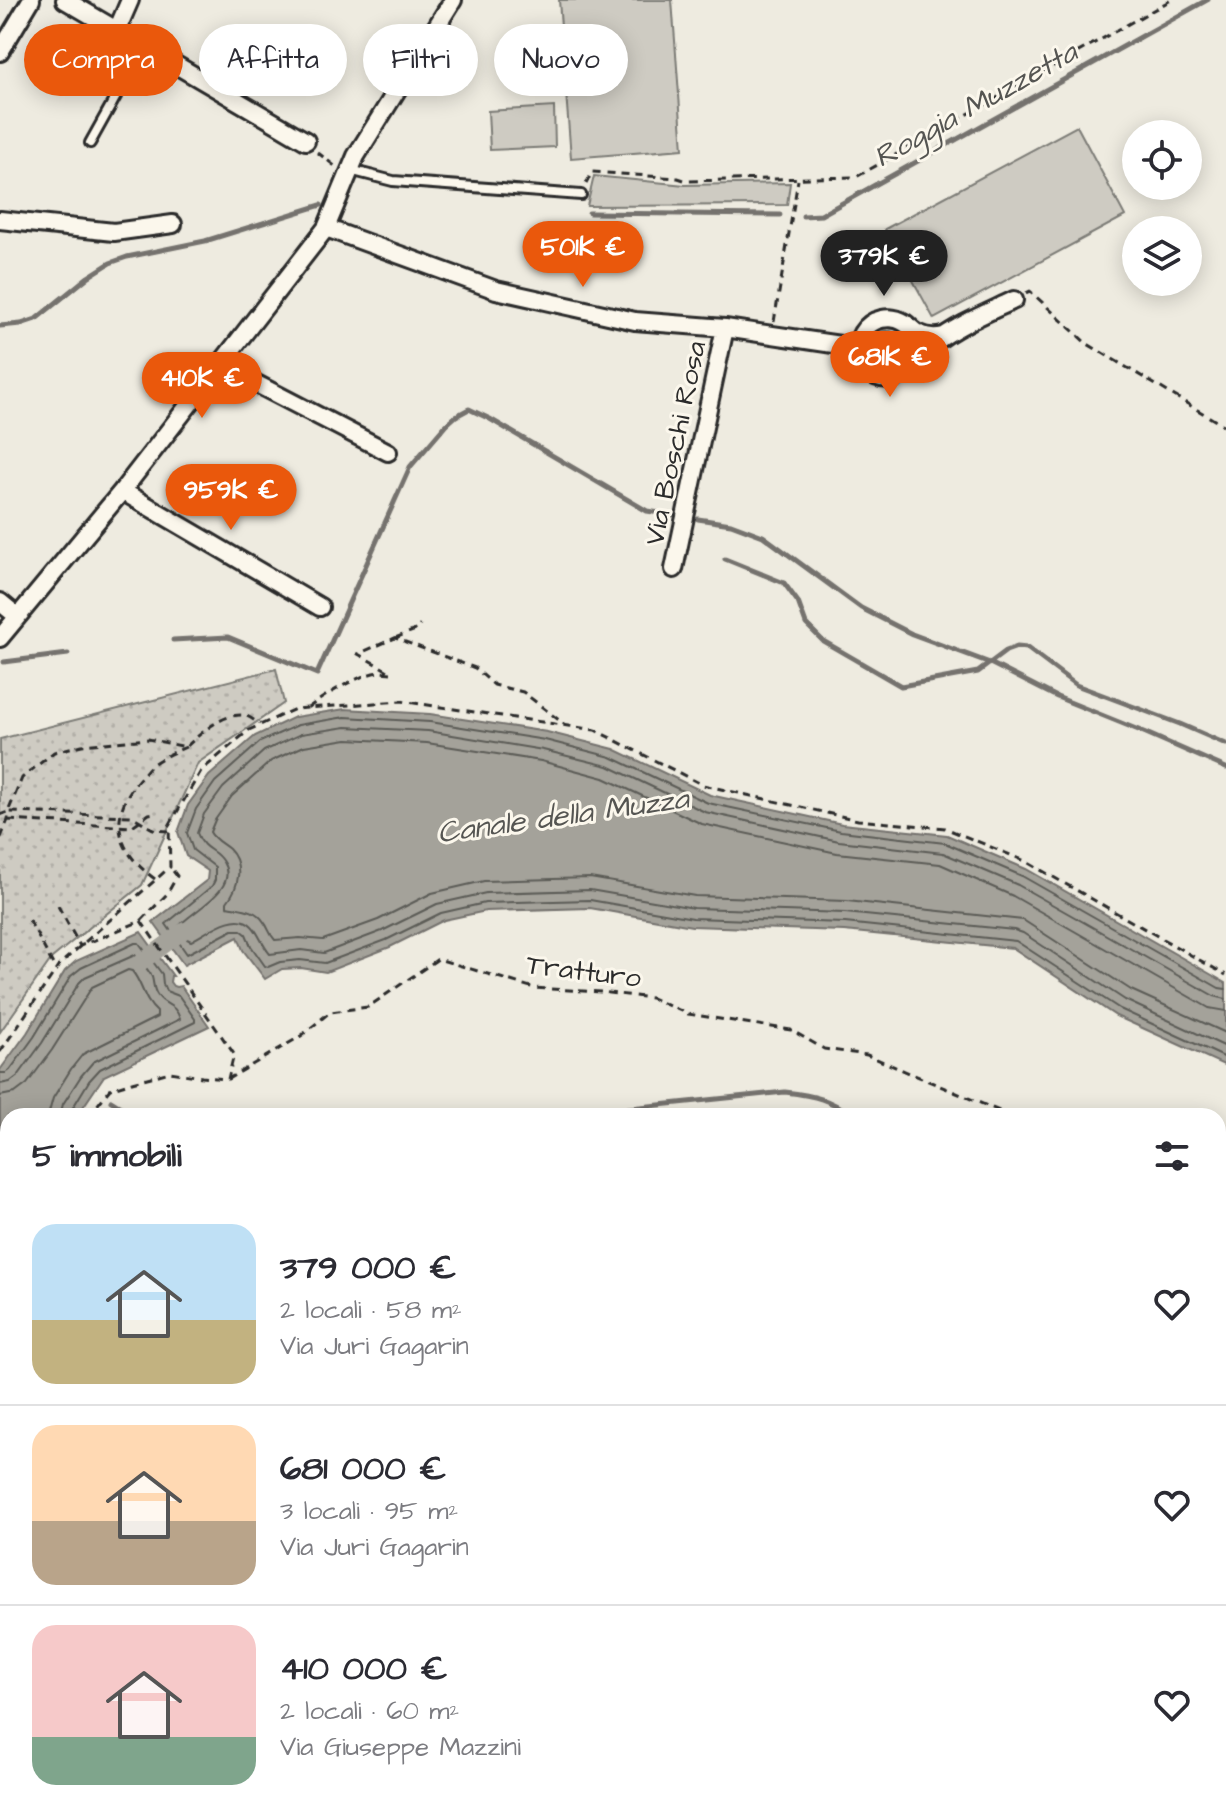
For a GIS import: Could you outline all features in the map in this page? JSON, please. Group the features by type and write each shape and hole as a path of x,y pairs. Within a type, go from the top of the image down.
{"street":[{"path":"0,52 31,0"},
{"path":"65,0 107,24"},
{"path":"120,24 130,0"},
{"path":"0,638 122,491 326,228 364,141 453,0"},
{"path":"183,69 306,141"},
{"path":"0,220 114,232 173,224"},
{"path":"326,228 496,290 635,321 725,328 840,345 858,354"},
{"path":"944,336 927,337 896,319 886,318 867,326 861,335 858,354 867,371 875,376 884,379 903,375 930,346 944,336 1014,300"},
{"name":"Via Boschi Rosa","path":"674,569 725,328"},
{"path":"913,331 917,340 916,361"},
{"path":"840,345 861,335"},
{"path":"220,365 388,452"},
{"path":"122,491 320,607"},
{"path":"0,602 17,616"}],"lane":[{"path":"90,143 116,96"},
{"path":"350,170 393,181 581,195"}],"path":[{"path":"581,195 592,172 687,181 856,177 1171,0"},
{"path":"306,141 336,167 350,170"},
{"path":"771,335 798,180"},
{"path":"1014,300 1030,291 1086,343 1226,427"},
{"path":"308,708 323,696 367,676 380,672 392,673 358,654 418,629 420,625"},
{"path":"395,638 475,668 494,685 523,692 567,726"},
{"path":"80,946 141,921 167,894 177,876 170,867 169,826 201,771 249,730 295,709 401,701 595,730 703,785 858,820 945,828 1025,861 1226,975"},
{"path":"156,880 141,869 127,852 119,826 123,803 132,788 152,764 186,747 204,730 229,717 245,715 260,724"},
{"path":"0,840 22,778 54,752 82,745 148,739 186,747"},
{"path":"0,815 8,812 131,816 156,831 169,831"},
{"path":"8,820 131,827 155,813"},
{"path":"0,1052 56,970 170,867"},
{"path":"58,906 80,946"},
{"path":"29,920 56,970"},
{"path":"95,1108 110,1089 170,1072 228,1079 234,1054 141,921"},
{"name":"Tratturo","path":"228,1079 301,1036 330,1012 368,1007 438,959 534,988 651,998 688,1014 791,1030 824,1049 867,1055 992,1108"}],"shaded area":[{"path":"559,0 672,0 683,149 571,158 566,96 628,96 628,24 561,24"},
{"path":"554,107 555,147 490,150 488,111"},
{"path":"1077,126 1125,216 934,319 885,229"},
{"path":"594,176 685,185 790,183 787,205 587,206"},
{"path":"887,331 900,336 905,349 900,362 887,367 874,362 869,349 874,336"},
{"path":"276,669 284,703 198,763 142,885 52,958 0,1032 0,739"}],"water":[{"path":"345,709 430,714 547,732 614,749 710,795 842,824 947,835 1026,869 1226,983 1226,1066 1116,1016 1013,948 844,931 692,926 590,908 486,911 444,920 390,947 326,972 282,969 265,979 243,950 238,937 184,965 153,922 207,880 208,871 186,856 178,832 188,805 209,776 255,736 295,717"},
{"path":"141,932 173,976 170,982 173,986 181,986 209,1026 104,1076 82,1108 0,1108 0,1070 65,971 76,961"}],"waterway":[{"name":"Roggia Muzzetta","path":"803,216 821,215 1207,0"},
{"name":"Roggia Muzzetta","path":"0,326 36,319 110,263 205,241 321,205"},
{"name":"Roggia Muzzetta","path":"589,213 780,215"},
{"path":"173,640 228,637 317,674 410,467 446,425 469,409 647,511 672,515"},
{"path":"698,519 731,524 763,536 861,608 912,634 990,663 1057,697 1226,768"},
{"path":"725,559 784,583 798,602 806,624 823,641 901,686 978,672 1006,651 1017,647 1027,648 1076,685 1226,744"},
{"path":"4,662 68,654"},
{"name":"Canale della Muzza","path":"139,964 185,930"},
{"path":"630,1108 785,1092 822,1099 841,1108"},
{"path":"111,1101 122,1108"}]}
